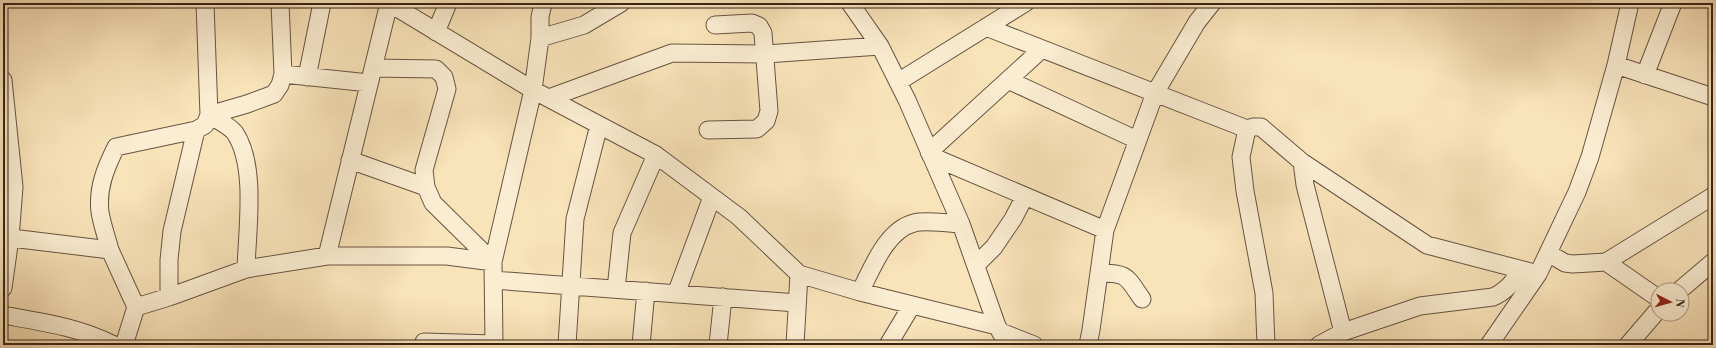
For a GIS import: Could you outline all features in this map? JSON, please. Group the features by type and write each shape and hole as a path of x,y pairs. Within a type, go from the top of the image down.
{"street":[{"path":"124,345 136,306 110,250 100,211 100,190 105,169 116,147 196,130 204,125 210,116 205,3"},
{"path":"210,116 274,94 280,84 283,74 280,3"},
{"path":"308,77 322,3"},
{"path":"327,256 389,3 533,90 656,155 738,217 799,274 860,292 912,305 1034,345"},
{"path":"436,32 448,3"},
{"path":"540,38 584,25 621,3"},
{"path":"898,82 1025,3"},
{"path":"1088,345 1105,230 1137,140 1155,94 1197,22 1212,3"},
{"path":"1319,345 1420,306 1493,297 1502,293 1530,272 1548,253 1577,192 1587,164 1616,65 1630,3"},
{"path":"1645,75 1673,3"},
{"path":"424,342 494,344 492,262 533,90 540,38 540,4"},
{"path":"854,4 880,46 898,82 961,224 1002,335"},
{"path":"708,130 757,129 766,121 768,111 766,54 763,33 759,26 752,23 715,25"},
{"path":"986,27 1247,129 1253,126 1261,127 1302,162 1427,245 1530,272"},
{"path":"549,98 672,53 766,54 880,46"},
{"path":"930,154 1042,49"},
{"path":"1616,65 1713,97"},
{"path":"283,74 308,77 371,76 436,69 444,78 447,89 424,170 426,187 433,203 492,262"},
{"path":"3,80 14,187 6,238 3,288"},
{"path":"1008,80 1137,140"},
{"path":"210,116 234,132 244,151 249,177 246,269"},
{"path":"567,345 575,219 599,125"},
{"path":"1247,129 1241,156 1245,190 1264,293 1266,345"},
{"path":"169,298 169,260 172,231 196,130"},
{"path":"930,154 1105,230"},
{"path":"616,289 622,233 656,155"},
{"path":"350,160 426,187"},
{"path":"1302,162 1304,185 1340,337"},
{"path":"976,265 994,247 1013,220 1025,196"},
{"path":"676,294 712,197"},
{"path":"1548,253 1565,263 1606,262 1712,199"},
{"path":"860,292 887,242 898,230 914,223 961,224"},
{"path":"6,238 110,250"},
{"path":"136,306 169,298 246,269 327,256 448,256 492,262"},
{"path":"1606,262 1650,292"},
{"path":"1689,282 1713,262"},
{"path":"1489,345 1530,272"},
{"path":"1099,273 1121,274 1127,277 1142,299"},
{"path":"795,345 799,274"},
{"path":"493,280 797,303"},
{"path":"641,345 646,291"},
{"path":"718,345 723,297"},
{"path":"888,345 912,305"},
{"path":"3,315 70,327 96,336 114,345"},
{"path":"1628,345 1650,319"}]}
